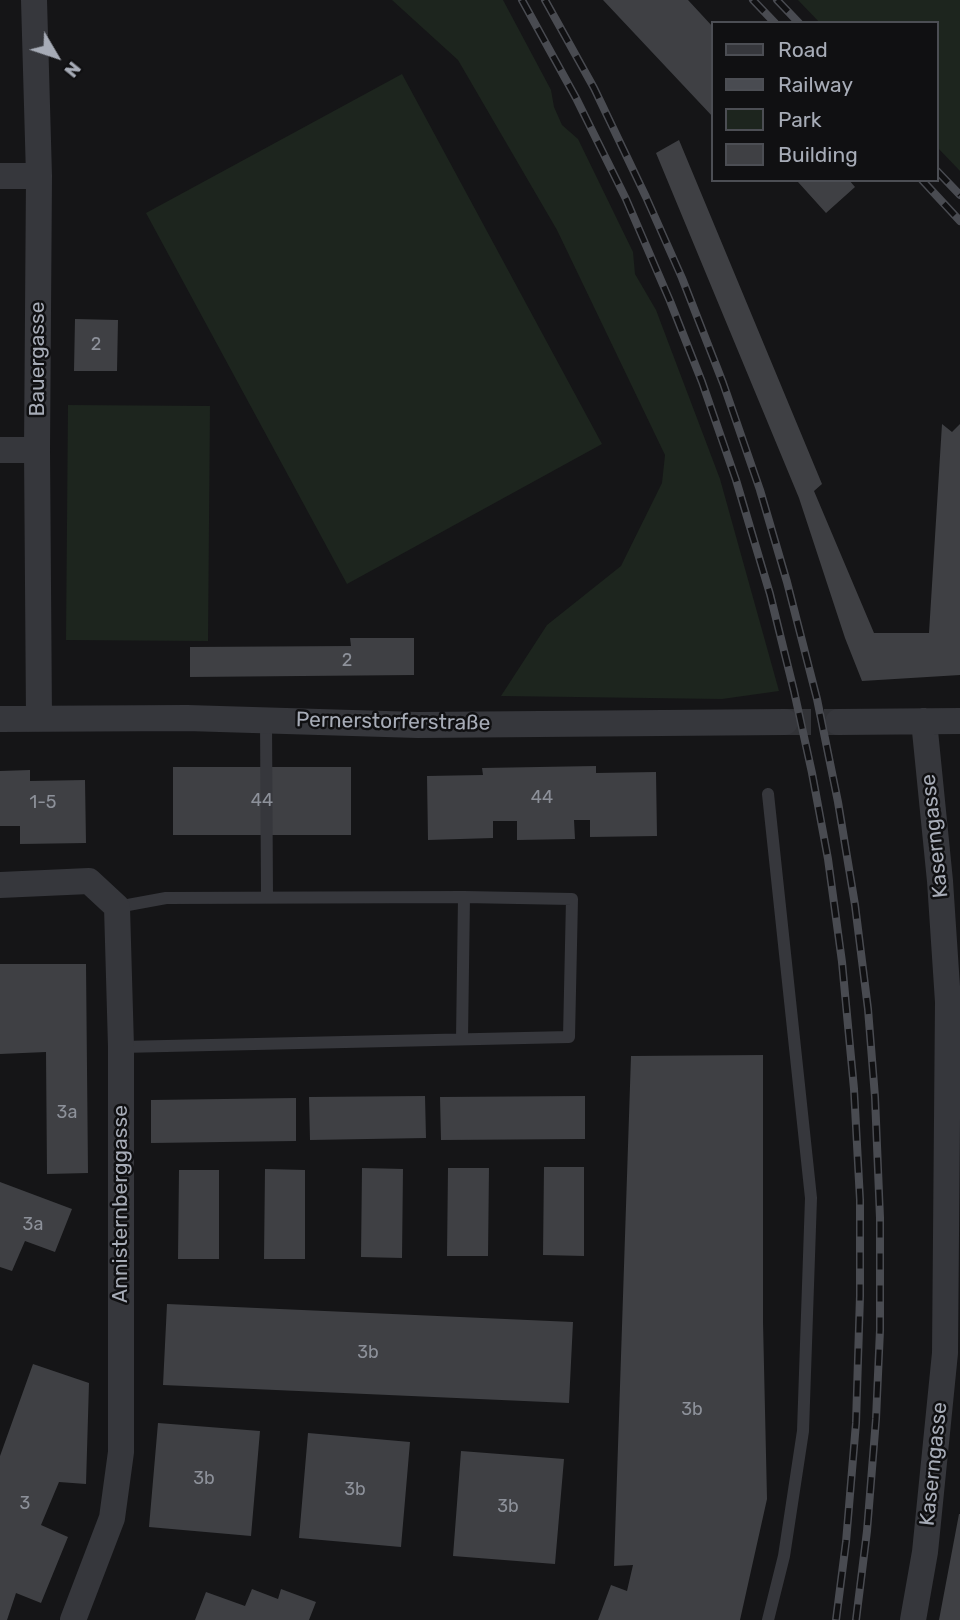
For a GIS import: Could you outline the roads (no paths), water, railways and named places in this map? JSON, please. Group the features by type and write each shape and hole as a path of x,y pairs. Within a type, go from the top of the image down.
{"street":[{"name":"Bauergasse","path":"34,0 38,176 39,719"},
{"path":"0,176 38,176"},
{"path":"0,450 37,450"},
{"name":"Pernerstorferstraße","path":"0,719 187,718 418,725 785,722"},
{"name":"Kaserngasse","path":"913,1620 953,1353 948,1002 940,881 924,721"},
{"path":"838,722 960,721"},
{"path":"0,884 89,881 117,907"},
{"name":"Annisternberggasse","path":"73,1620 112,1518 121,1452 121,1047 117,907"}],"lane":[{"path":"266,720 267,897"},
{"path":"768,793 811,1198 803,1431 784,1556 768,1620"},
{"path":"463,1039 464,897"},
{"path":"117,907 166,898 572,899 569,1037 121,1047"}],"tunnel":[{"path":"785,722 838,722"}],"railway":[{"path":"522,0 576,98 626,199 702,382 736,480 770,594 812,773 828,859 842,962 854,1089 860,1200 856,1423 836,1620"},
{"path":"545,0 594,88 646,197 682,278 723,383 760,490 787,582 817,699 838,802 868,1009 880,1218 880,1330 876,1419 867,1531 856,1620"},
{"path":"753,0 773,21"},
{"path":"777,0 797,21"},
{"path":"939,173 960,195"},
{"path":"924,182 960,221"}]}
